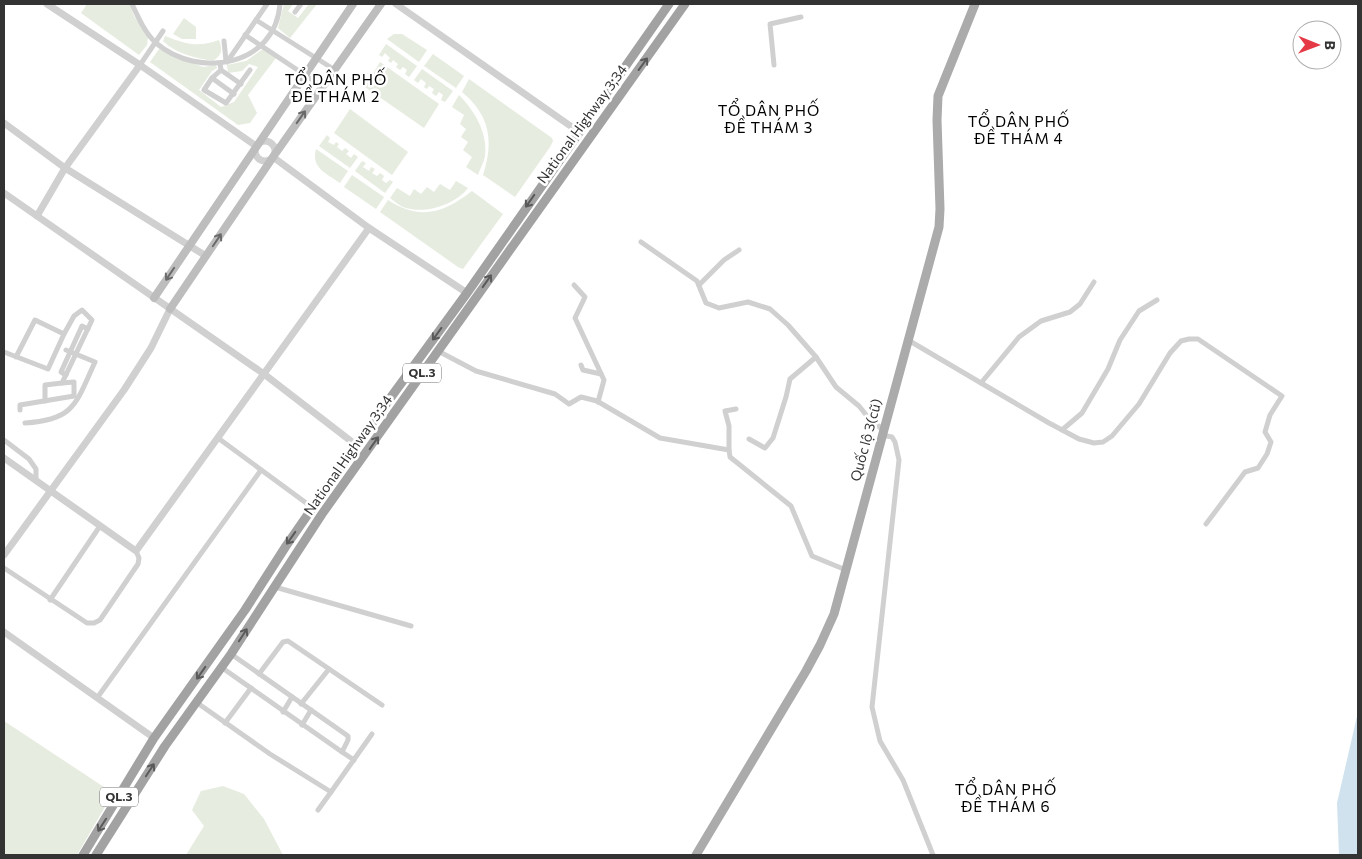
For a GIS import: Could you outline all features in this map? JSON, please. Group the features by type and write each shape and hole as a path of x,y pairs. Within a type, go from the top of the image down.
{"highway":[{"name":"National Highway 3;34","path":"96,855 165,746 231,654 322,514 438,351 471,296 579,132 668,4"},
{"name":"National Highway 3;34","path":"83,855 154,738 245,610 356,445 471,296 589,138 685,4"},
{"path":"647,35 658,43"},
{"path":"579,132 589,138"},
{"path":"356,445 359,463"},
{"path":"264,580 275,587"},
{"path":"154,738 165,746"}],"main road":[{"path":"154,298 353,4"},
{"path":"170,309 273,157 381,4"},
{"name":"Quốc lộ 3(cũ)","path":"696,855 820,645 834,614 939,227 938,96 975,4"}],"street":[{"path":"47,4 140,65 256,146"},
{"path":"132,4 143,27 156,43 178,56 199,63 226,62 242,57 262,46 273,31 278,19 280,4"},
{"path":"226,62 267,4"},
{"path":"295,12 301,4"},
{"path":"396,4 579,132"},
{"path":"774,65 770,24 801,18"},
{"path":"256,20 335,70"},
{"path":"37,216 65,168 164,31"},
{"path":"246,35 323,87"},
{"path":"224,41 226,62"},
{"path":"220,63 221,70 241,84"},
{"path":"221,70 212,78 204,90 226,103 250,70"},
{"path":"212,78 234,94"},
{"path":"4,123 65,168 206,256"},
{"path":"264,140 270,142 275,150 273,157 267,161 261,160 256,156 256,146 264,140"},
{"path":"273,157 369,228 471,296"},
{"path":"4,193 264,374 356,445"},
{"path":"136,551 369,228"},
{"path":"641,242 698,281 706,303 719,308 748,302 770,309 788,325 816,357 836,387 859,406 882,432 892,437 895,442 899,460 872,707 880,741 903,780 932,855"},
{"path":"699,285 724,260 739,250"},
{"path":"981,383 1019,337 1041,320 1070,312 1080,304 1094,282"},
{"path":"574,285 585,297 575,318 604,380 598,402"},
{"path":"1062,430 1082,412 1108,369 1120,340 1139,311 1157,300"},
{"path":"4,555 124,390 151,348 170,309"},
{"path":"4,352 48,369 74,316 82,310 92,320 83,326 62,372 62,384"},
{"path":"16,357 34,320 64,334"},
{"path":"907,340 1062,430 1079,439 1094,443 1103,442 1112,436 1139,404 1170,353 1182,341 1198,339 1282,396 1270,415 1265,432 1271,442 1267,454 1258,468 1245,472 1206,524"},
{"path":"438,351 476,371 555,394 569,404 581,398 598,402 660,438 729,450"},
{"path":"71,352 95,362 76,397"},
{"path":"749,439 765,448 774,438 790,379 816,357"},
{"path":"581,365 583,370 601,374"},
{"path":"25,423 45,422 67,412 76,402 74,382 45,386 46,400"},
{"path":"20,410 20,405 76,397"},
{"path":"736,409 725,411 729,426 730,457 791,506 812,556 847,570"},
{"path":"218,438 313,508"},
{"path":"4,440 29,459 36,469 36,481"},
{"path":"4,458 136,551 139,558 138,564 98,622 87,623 4,568"},
{"path":"97,698 261,470"},
{"path":"50,600 100,526"},
{"path":"275,587 412,626"},
{"path":"4,632 154,738"},
{"path":"259,674 283,642 290,641 382,704"},
{"path":"231,654 348,736 347,743 342,752"},
{"path":"221,667 354,760"},
{"path":"301,704 329,668"},
{"path":"225,724 250,688"},
{"path":"283,712 292,697"},
{"path":"195,702 225,724 331,792"},
{"path":"302,725 311,710"},
{"path":"318,810 372,734"}],"shaded area":[{"path":"87,4 130,4 134,16 148,37 147,45 139,55 81,13"},
{"path":"284,4 293,4 288,11 298,18 309,4 317,4 290,38 278,28"},
{"path":"184,18 196,27 196,39 182,39 173,34"},
{"path":"394,34 402,34 427,50 419,62 387,39"},
{"path":"165,36 192,44 204,44 219,40 221,52 213,61 193,57 168,45 163,41"},
{"path":"386,44 417,66 409,77 405,74 407,70 403,67 400,70 396,67 398,64 393,60 391,63 388,61 390,58 385,53 382,57 379,55"},
{"path":"159,49 203,67 216,65 217,68 212,71 199,90 221,107 234,102 258,67 249,64 242,71 228,73 227,65 246,61 263,49 276,58 248,95 257,113 250,123 238,125 150,62"},
{"path":"433,54 464,76 456,88 424,66"},
{"path":"380,62 439,104 424,128 365,87"},
{"path":"422,69 453,91 445,102 441,100 443,95 439,92 436,96 432,93 434,89 429,86 427,89 424,87 426,83 421,79 418,83 414,80"},
{"path":"469,79 552,138 553,141 550,147 515,197 483,175 489,140 484,119 479,110 462,92"},
{"path":"459,95 479,122 484,139 485,156 478,175 466,167 472,157 463,150 468,142 461,137 466,129 460,124 464,115 452,107"},
{"path":"350,109 408,152 392,175 334,133"},
{"path":"327,135 330,138 328,142 334,145 336,142 339,144 337,147 342,151 345,148 349,151 346,154 351,158 354,154 358,157 350,168 319,146"},
{"path":"316,149 348,171 340,183 325,173 318,165 315,156"},
{"path":"362,161 366,163 363,167 369,171 371,167 375,169 372,173 377,176 380,173 384,176 382,180 386,183 390,180 393,182 385,193 355,171"},
{"path":"352,175 384,197 376,209 344,187"},
{"path":"456,181 468,188 455,199 438,207 420,210 411,209 403,207 390,198 397,188 410,196 414,189 421,194 427,187 434,192 440,184 450,190"},
{"path":"472,191 503,214 463,269 380,212 388,200 411,211 432,212 452,205"},
{"path":"4,721 113,793 77,855 4,855"},
{"path":"223,786 244,794 264,819 283,855 186,855 204,826 192,810 201,791"}],"water":[{"path":"1358,712 1358,855 1339,855 1337,803"}],"district":[{"name":"TỔ DÂN PHỐ ĐỀ THÁM 2","path":"336,88"},
{"name":"TỔ DÂN PHỐ ĐỀ THÁM 3","path":"769,120"},
{"name":"TỔ DÂN PHỐ ĐỀ THÁM 4","path":"1019,130"},
{"name":"TỔ DÂN PHỐ ĐỀ THÁM 6","path":"1006,798"}]}
